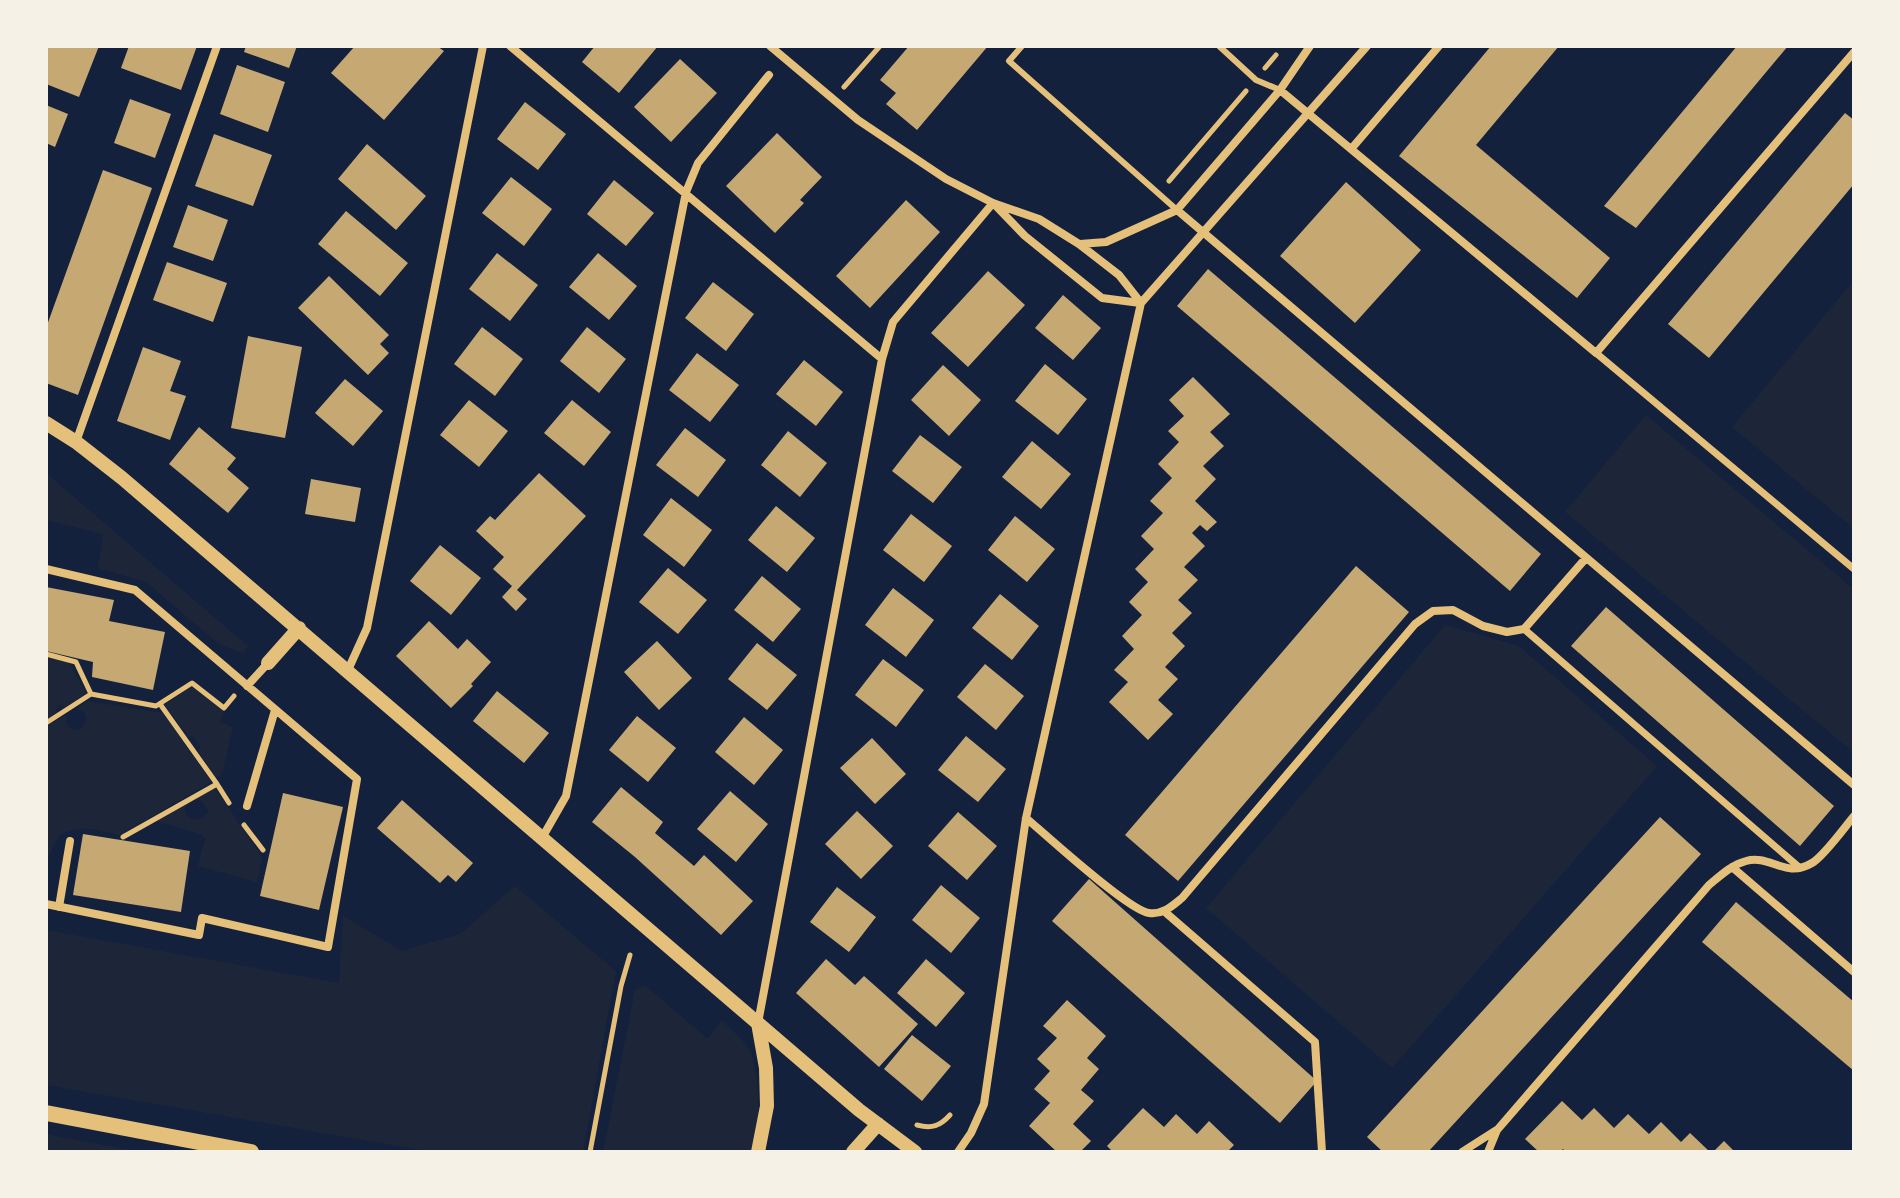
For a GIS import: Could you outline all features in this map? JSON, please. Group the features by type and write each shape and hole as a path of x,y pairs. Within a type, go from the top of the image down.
{"main road":[{"path":"46,1113 251,1152"}],"street":[{"path":"76,442 217,46"},
{"path":"348,670 367,628 483,46"},
{"path":"510,46 882,359"},
{"path":"770,46 858,120 946,179 993,203 1039,219 1079,244 1119,275 1141,303"},
{"path":"1079,244 1106,242 1177,210 1280,90 1310,46"},
{"path":"958,1152 984,1104 1026,818 1141,303 1367,46"},
{"path":"1352,148 1439,46"},
{"path":"1596,353 1854,52"},
{"path":"542,838 566,796 686,192 698,163 769,75"},
{"path":"1280,90 1854,569"},
{"path":"993,203 1025,236 1102,298 1141,303"},
{"path":"757,1152 767,1106 766,1068 758,1023 882,359 893,322 993,203"},
{"path":"1177,210 1854,785"},
{"path":"46,423 122,478 758,1023 915,1152"},
{"path":"46,434 76,442"},
{"path":"1026,818 1126,902 1148,914 1165,912 1182,898 1415,624 1433,611 1453,610 1483,626 1507,632 1524,629 1586,558"},
{"path":"46,569 135,590 357,779 328,947 202,918 199,935 46,904"},
{"path":"247,686 299,628"},
{"path":"1524,629 1800,868"},
{"path":"247,806 275,710"},
{"path":"1462,1152 1498,1129 1709,885 1732,867 1748,860 1765,861 1784,869 1800,868 1815,862 1854,816"},
{"path":"59,907 70,841"},
{"path":"1732,867 1854,972"},
{"path":"1165,912 1315,1042 1322,1152"},
{"path":"853,1152 878,1124"},
{"path":"1488,1152 1498,1129"}],"lane":[{"path":"1022,46 1009,61 1177,210"},
{"path":"1219,46 1256,80 1280,90"}],"path":[{"path":"834,99 880,46"},
{"path":"1159,194 1276,55"},
{"path":"46,654 76,662 91,694"},
{"path":"46,723 91,694 156,706 192,683 224,708 233,699 239,679"},
{"path":"123,837 217,784 160,704"},
{"path":"590,1152 621,986 630,955"},
{"path":"913,1124 927,1128 942,1125 950,1115"}],"shaded area":[{"path":"1854,280 1854,529 1732,427"},
{"path":"1646,415 1854,589 1854,753 1565,512"},
{"path":"46,473 248,646 243,653 220,645 146,582 98,568 103,534 46,520"},
{"path":"1445,625 1519,646 1657,766 1392,1068 1206,908"},
{"path":"46,657 68,662 87,693 64,708 62,704 55,709 57,713 46,720"},
{"path":"191,686 224,711 220,722 233,727 222,774 215,778 193,735 189,738 165,705"},
{"path":"88,701 163,713 211,782 120,835 83,829 59,835 47,860 46,727 66,715 67,726 74,730 81,729 87,718 84,712 76,709"},
{"path":"215,788 262,857 257,882 198,866 205,839 201,834 156,821 186,803 185,813 191,819 203,817 207,809 201,801 194,799"},
{"path":"515,886 616,971 583,1152 432,1152 46,1085 46,930 339,983 343,916 402,951 460,934"},
{"path":"645,985 708,1039 722,1020 749,1049 754,1062 758,1104 757,1132 750,1152 603,1152 635,990"},
{"path":"46,1134 140,1152 46,1152"}],"building":[{"path":"46,46 99,46 79,97 46,84"},
{"path":"129,46 197,46 181,90 121,68"},
{"path":"246,46 297,46 289,68 244,52"},
{"path":"355,46 437,46 444,51 384,120 331,73"},
{"path":"595,46 658,46 619,93 582,62"},
{"path":"909,46 988,46 917,130 886,104 896,93 880,80"},
{"path":"1491,46 1559,46 1476,145 1610,258 1577,298 1399,156"},
{"path":"1737,46 1788,46 1636,228 1604,206"},
{"path":"680,59 717,93 671,142 634,107"},
{"path":"237,65 285,82 268,132 220,114"},
{"path":"130,99 171,114 155,158 114,143"},
{"path":"525,102 566,134 538,170 497,139"},
{"path":"46,105 68,114 55,147 46,143"},
{"path":"1845,113 1854,120 1854,184 1709,358 1668,324"},
{"path":"777,133 822,177 800,200 804,203 775,233 726,186"},
{"path":"214,134 272,155 253,206 195,186"},
{"path":"367,144 426,196 396,230 338,179"},
{"path":"103,170 152,188 78,395 46,383 46,328"},
{"path":"511,177 552,209 524,246 482,213"},
{"path":"614,180 654,213 626,246 587,214"},
{"path":"1346,182 1421,250 1355,323 1280,256"},
{"path":"906,200 940,232 870,308 836,276"},
{"path":"188,205 228,220 213,261 173,247"},
{"path":"346,211 408,263 380,296 318,244"},
{"path":"497,253 538,285 510,321 469,289"},
{"path":"598,253 637,286 609,320 569,287"},
{"path":"167,262 227,283 213,322 153,300"},
{"path":"1208,269 1541,554 1510,591 1177,306"},
{"path":"988,271 1025,305 968,367 931,333"},
{"path":"329,276 389,335 380,344 389,353 368,375 298,308"},
{"path":"713,282 754,314 726,351 685,318"},
{"path":"1063,295 1101,328 1073,360 1035,328"},
{"path":"482,327 523,359 495,396 454,364"},
{"path":"587,327 626,359 599,393 560,361"},
{"path":"248,336 302,347 285,438 231,428"},
{"path":"143,347 181,361 170,391 186,396 170,440 117,421"},
{"path":"697,353 739,385 710,422 669,390"},
{"path":"804,360 843,392 816,426 776,394"},
{"path":"1045,364 1087,399 1058,435 1015,401"},
{"path":"943,365 981,400 949,436 911,400"},
{"path":"1193,377 1230,414 1210,432 1224,446 1203,466 1216,479 1195,501 1217,522 1207,531 1200,525 1192,533 1205,546 1184,567 1198,580 1178,600 1192,613 1172,633 1185,646 1165,667 1178,679 1158,700 1173,714 1148,740 1109,702 1128,682 1114,670 1134,649 1122,636 1142,615 1129,602 1148,582 1135,569 1154,549 1141,536 1163,513 1150,501 1172,478 1158,464 1179,442 1168,431 1184,416 1169,400"},
{"path":"345,379 383,411 353,446 315,413"},
{"path":"469,400 508,431 479,467 440,435"},
{"path":"572,400 611,432 584,466 544,433"},
{"path":"199,427 236,458 227,469 249,488 228,513 169,464"},
{"path":"685,428 726,460 698,497 656,465"},
{"path":"788,431 827,463 800,497 761,465"},
{"path":"920,435 962,467 933,503 892,471"},
{"path":"1032,441 1071,474 1041,509 1002,477"},
{"path":"539,473 586,516 517,590 527,599 516,611 502,597 512,586 493,569 504,557 476,531 490,516 495,520"},
{"path":"311,479 361,488 355,522 305,514"},
{"path":"671,498 712,530 684,567 643,535"},
{"path":"776,506 815,538 787,572 748,540"},
{"path":"911,514 952,546 924,582 883,550"},
{"path":"1015,516 1055,549 1027,582 988,550"},
{"path":"440,545 481,578 451,615 410,581"},
{"path":"1356,566 1409,612 1178,881 1125,835"},
{"path":"668,568 707,600 678,634 639,602"},
{"path":"762,576 801,609 773,642 734,610"},
{"path":"46,587 114,600 109,621 165,632 153,690 92,677 93,662 46,651"},
{"path":"893,588 934,620 906,657 865,625"},
{"path":"1000,594 1039,626 1012,660 972,628"},
{"path":"1606,607 1834,806 1800,846 1571,646"},
{"path":"429,621 458,649 467,639 491,662 451,708 396,656"},
{"path":"657,641 692,678 659,710 624,672"},
{"path":"757,643 797,675 767,710 728,679"},
{"path":"883,659 924,690 896,727 855,695"},
{"path":"985,664 1024,696 996,730 957,697"},
{"path":"497,691 549,733 524,763 473,721"},
{"path":"637,716 676,748 648,782 609,750"},
{"path":"744,717 783,750 754,785 715,752"},
{"path":"966,736 1006,769 978,802 938,770"},
{"path":"872,738 906,774 875,804 840,768"},
{"path":"621,787 663,822 655,833 694,866 704,855 753,901 721,935 592,822"},
{"path":"730,791 768,824 736,862 697,829"},
{"path":"283,793 343,807 319,910 260,896"},
{"path":"402,800 473,863 456,882 448,875 440,883 377,828"},
{"path":"857,811 893,846 861,879 825,844"},
{"path":"958,812 997,846 967,880 928,846"},
{"path":"1660,817 1701,854 1428,1152 1383,1152 1367,1137"},
{"path":"83,834 190,851 181,912 73,895"},
{"path":"1089,879 1317,1081 1280,1123 1052,921"},
{"path":"941,885 980,918 951,953 912,920"},
{"path":"837,887 876,917 849,952 810,922"},
{"path":"1736,902 1854,1002 1854,1071 1702,942"},
{"path":"826,959 855,985 864,976 918,1024 879,1067 796,993"},
{"path":"926,959 965,993 936,1027 897,993"},
{"path":"1067,1000 1106,1036 1087,1058 1099,1069 1081,1090 1094,1101 1073,1124 1091,1141 1080,1152 1057,1152 1029,1126 1050,1103 1034,1089 1050,1071 1037,1059 1057,1038 1043,1026"},
{"path":"912,1035 951,1066 922,1101 884,1069"},
{"path":"1562,1101 1582,1120 1594,1108 1614,1128 1628,1114 1649,1134 1661,1122 1681,1142 1690,1133 1710,1152 1566,1152 1563,1149 1560,1152 1539,1152 1525,1139"},
{"path":"1143,1108 1164,1127 1176,1114 1197,1134 1209,1121 1234,1145 1227,1152 1113,1152 1107,1146"},
{"path":"1724,1141 1735,1152 1713,1152"}]}
